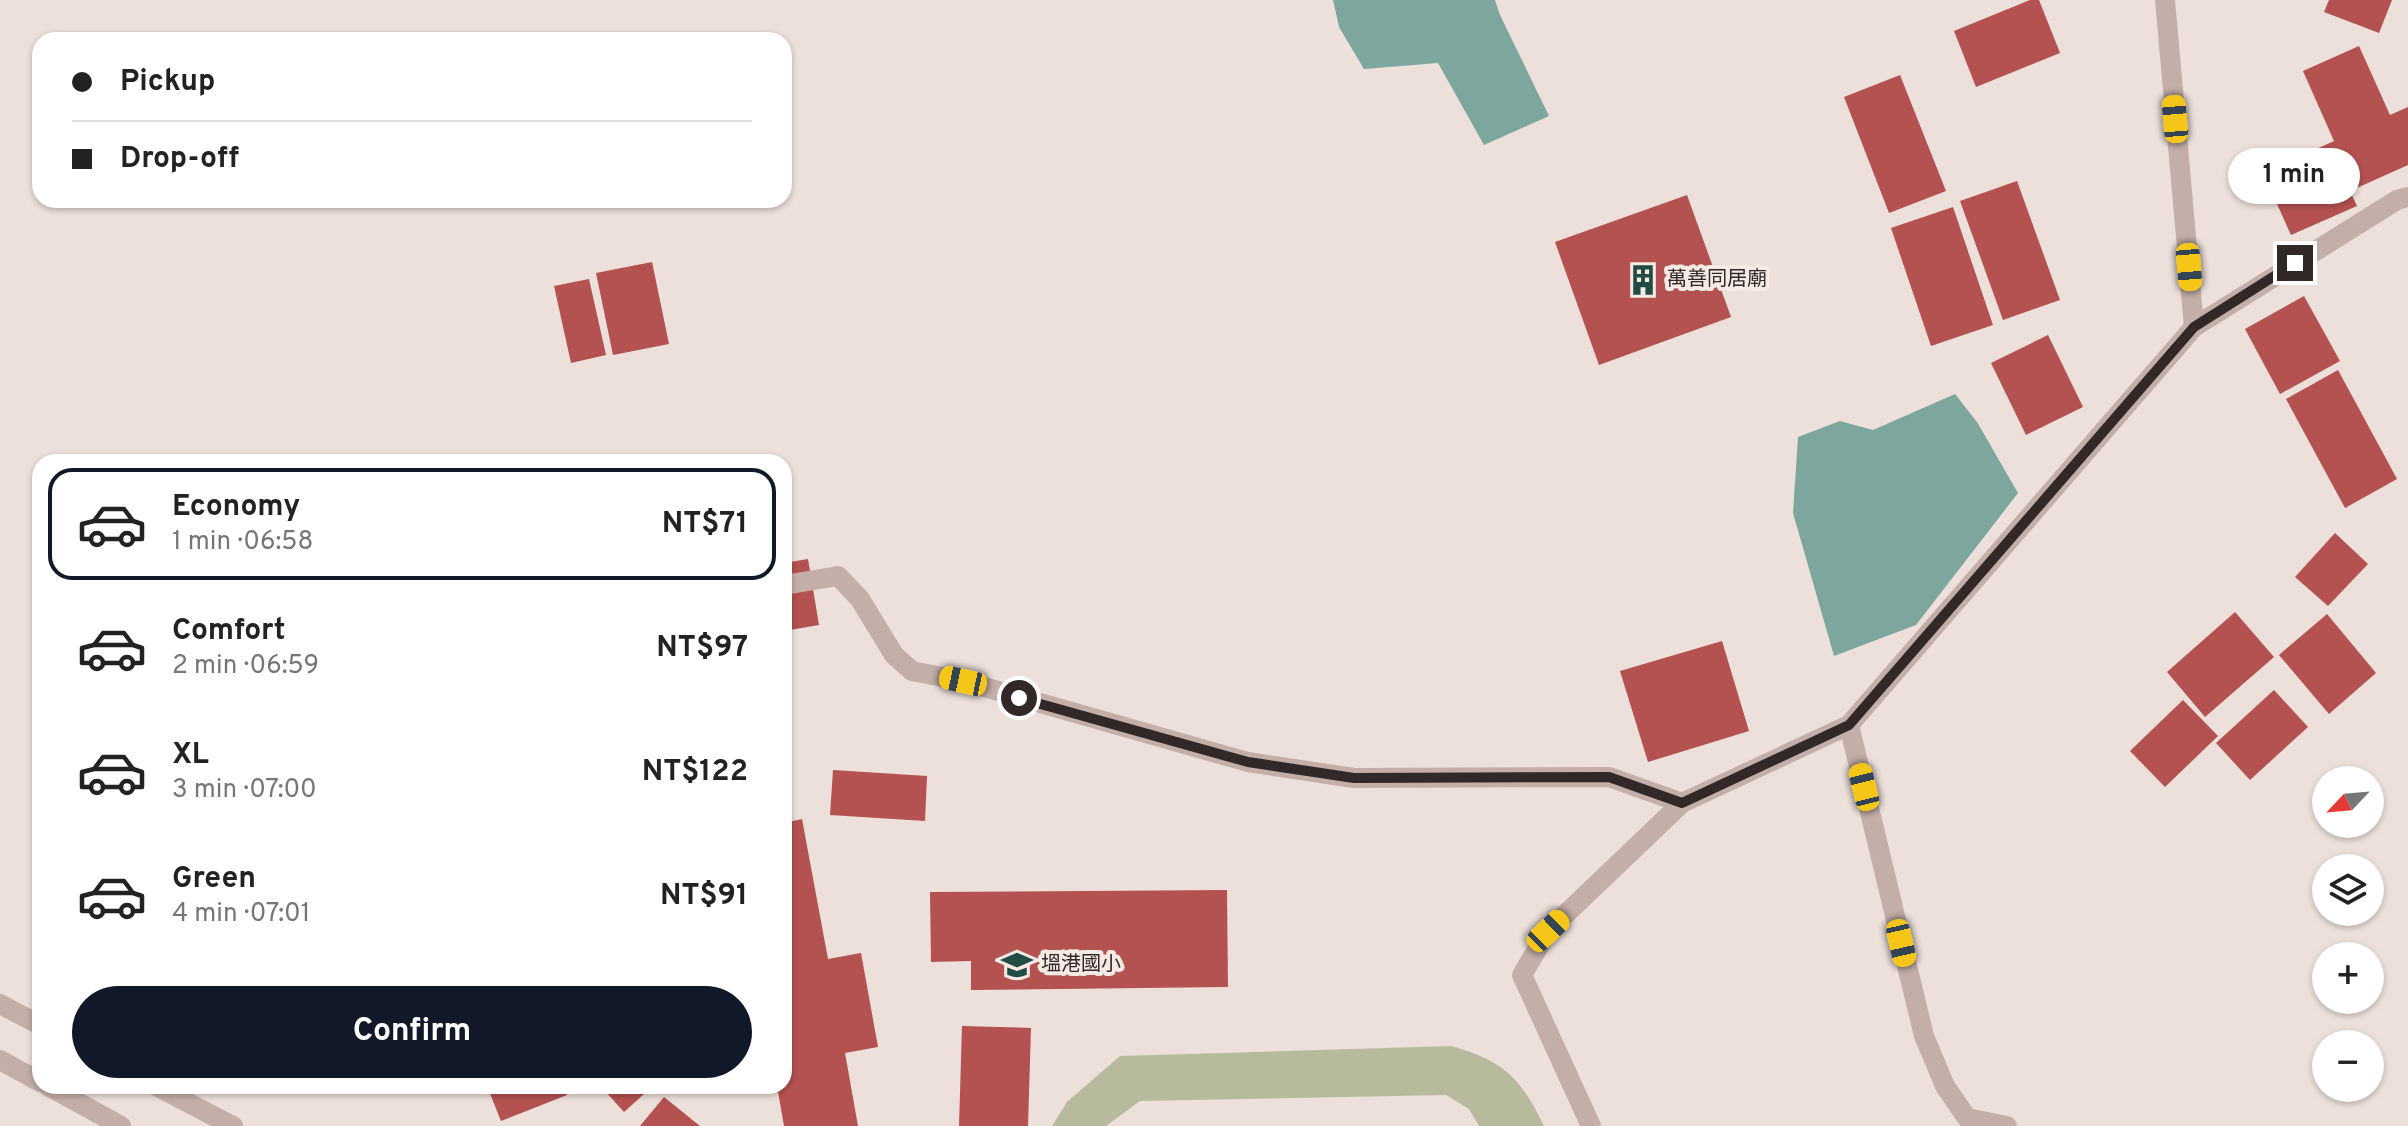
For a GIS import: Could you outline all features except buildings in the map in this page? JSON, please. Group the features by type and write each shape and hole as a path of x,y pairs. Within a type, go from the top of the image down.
{"street":[{"path":"2165,0 2194,327"},
{"path":"1591,1126 1522,975 1548,931 1682,803 1849,725 2194,327 2397,200 2408,197"},
{"path":"792,584 838,576 860,599 894,655 912,671 963,681 1248,762 1354,778 1609,777 1682,803"},
{"path":"1849,725 1924,1036 1945,1086 1967,1118 2007,1126"},
{"path":"0,1004 32,1021"},
{"path":"0,1060 32,1078"},
{"path":"63,1094 121,1126"},
{"path":"171,1094 233,1126"}],"green space":[{"path":"1451,1046 1485,1058 1508,1073 1527,1095 1544,1126 1479,1126 1469,1109 1446,1095 1140,1101 1106,1126 1052,1126 1067,1102 1120,1056"}],"water":[{"path":"1333,0 1495,0 1549,116 1484,145 1438,63 1364,69 1339,27"},
{"path":"1955,394 1977,422 2018,493 1916,625 1834,656 1793,513 1798,437 1840,421 1873,430"}],"place":[{"name":"萬善同居廟","path":"1643,280"},
{"name":"塭港國小","path":"1017,965"}],"route":[{"path":"1019,698 1248,762 1354,778 1609,777 1682,803 1849,725 2194,327 2295,263"}]}
